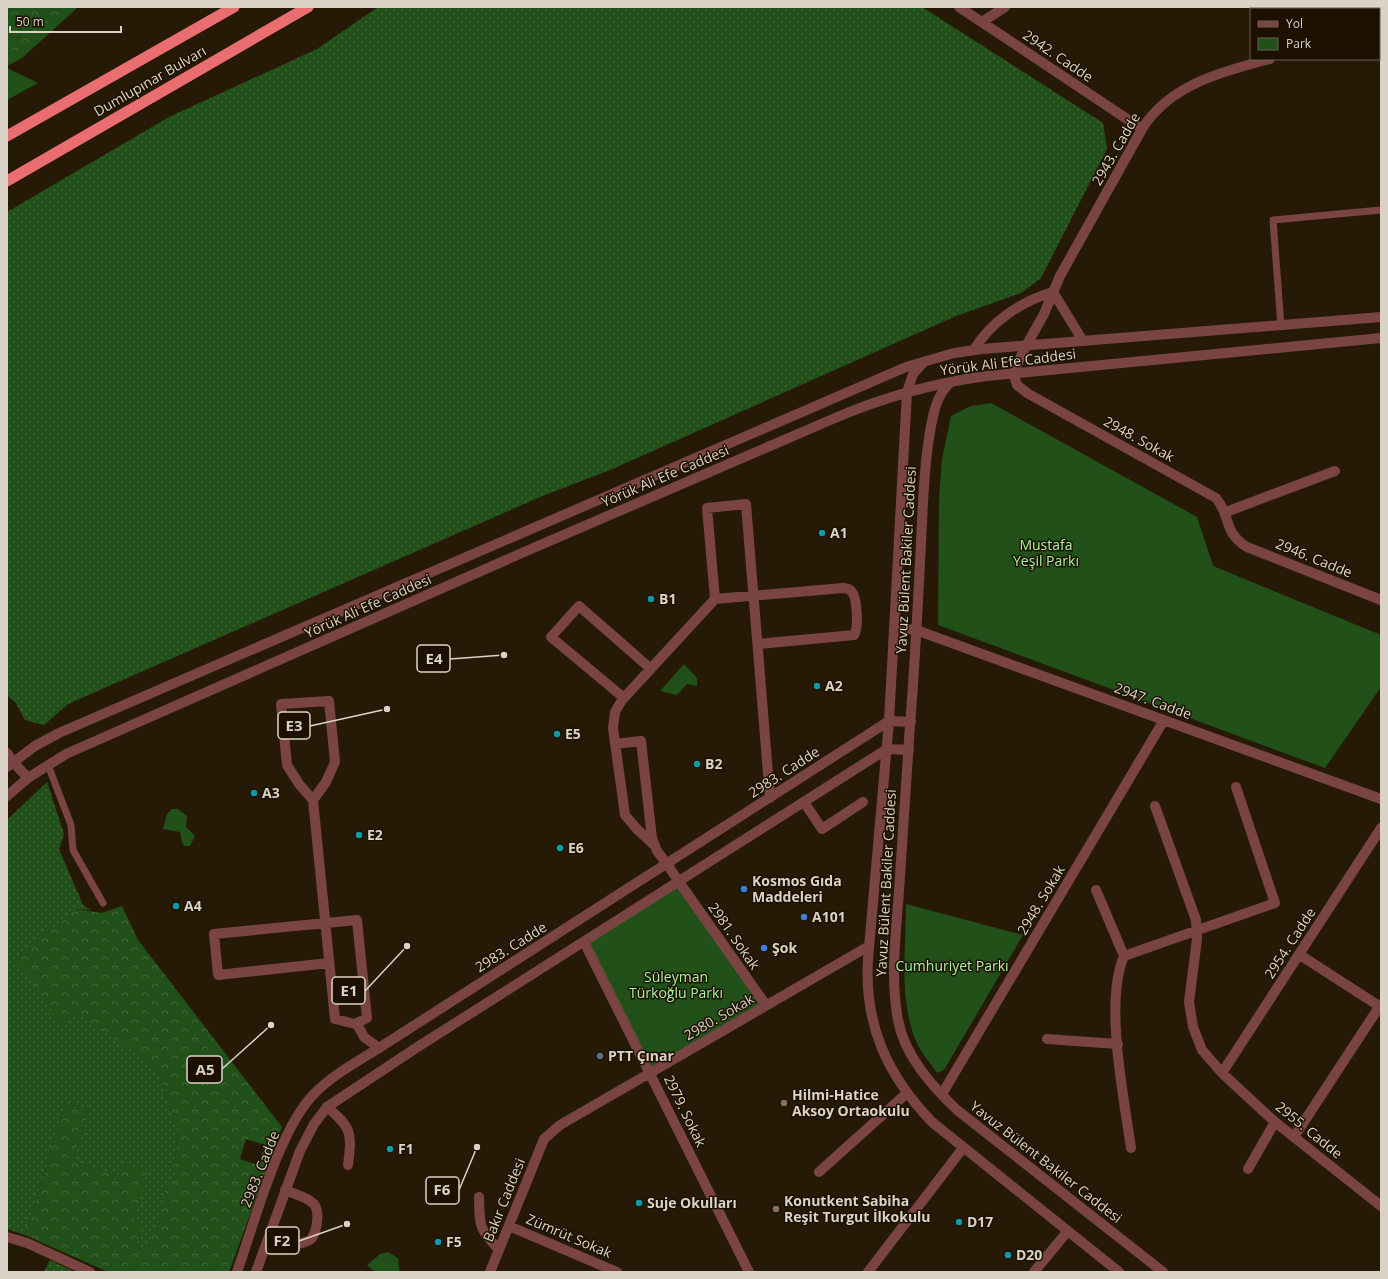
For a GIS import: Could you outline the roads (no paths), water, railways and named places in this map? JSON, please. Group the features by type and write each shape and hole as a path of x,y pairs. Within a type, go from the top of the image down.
{"highway":[{"name":"Dumlupınar Bulvarı","path":"7,136 234,7"},
{"name":"Dumlupınar Bulvarı","path":"7,181 308,7"}],"street":[{"name":"2942. Cadde","path":"959,7 1142,129"},
{"path":"982,22 1005,7"},
{"name":"2943. Cadde","path":"1013,373 1044,314 1053,292 1142,129 1156,109 1192,85 1210,77 1267,60"},
{"path":"974,350 989,330 1006,316 1032,300 1053,292 1083,342"},
{"name":"Yörük Ali Efe Caddesi","path":"10,764 35,746 59,733 882,377 928,360 974,350 1381,317"},
{"name":"Yörük Ali Efe Caddesi","path":"7,796 28,778 66,754 538,546 872,403 907,392 951,382 1013,373 1381,338"},
{"name":"Yavuz Bülent Bakiler Caddesi","path":"928,360 914,372 907,392 890,721 869,946 867,982 871,1019 886,1060 907,1093 932,1122 1067,1232 1119,1272"},
{"name":"2948. Sokak","path":"1013,373 1017,385 1024,391 1216,498 1226,512 1228,528 1239,541"},
{"name":"Yavuz Bülent Bakiler Caddesi","path":"951,382 944,388 938,399 930,433 924,478 911,722 895,947 895,1002 898,1022 906,1045 920,1068 942,1094 975,1125 1164,1272"},
{"path":"1226,512 1335,471"},
{"path":"758,644 854,635 857,629 856,599 850,590 843,588 753,595 715,599 707,508 746,504 753,595 758,644 770,798"},
{"name":"2946. Cadde","path":"1239,541 1252,549 1381,600"},
{"name":"2981. Sokak","path":"715,599 624,698 616,710 613,720 614,744 625,815 653,844 766,1006"},
{"path":"624,698 551,637 579,606 651,669"},
{"name":"2947. Cadde","path":"896,628 916,630 1381,799"},
{"path":"313,800 326,782 335,762 329,701 281,704 287,765 299,784 313,800 325,923 329,963 335,1019 357,1024 366,1019 367,1015 357,920 325,923 214,934 218,975 329,963"},
{"name":"2948. Sokak","path":"942,1094 1164,720"},
{"path":"890,721 911,722"},
{"name":"2983. Cadde","path":"237,1272 272,1171 283,1145 300,1112 313,1094 322,1086 890,721"},
{"path":"614,744 641,741 653,844"},
{"path":"256,1272 300,1151 317,1119 327,1107 887,749 909,750"},
{"path":"7,753 10,764 28,778"},
{"path":"1124,956 1275,903 1236,787"},
{"path":"804,802 822,828 863,802"},
{"name":"2955. Cadde","path":"1155,806 1196,920 1197,930 1189,996 1191,1020 1202,1050 1222,1073 1276,1122 1381,1206"},
{"name":"2954. Cadde","path":"1222,1073 1381,828"},
{"path":"1096,890 1124,956 1116,987 1118,1044 1131,1148"},
{"name":"2979. Sokak","path":"584,942 749,1272"},
{"name":"2980. Sokak","path":"544,1139 560,1125 869,946"},
{"path":"1294,1137 1380,1005 1300,955"},
{"path":"357,1024 364,1037 379,1048"},
{"path":"1047,1039 1118,1044"},
{"path":"819,1172 907,1093"},
{"path":"327,1107 343,1121 348,1129 350,1146 348,1165"},
{"path":"300,1112 317,1119"},
{"path":"1248,1169 1276,1122"},
{"name":"Bakır Caddesi","path":"490,1272 544,1139"},
{"path":"868,1272 963,1148"},
{"path":"285,1190 310,1201 316,1209 317,1218 312,1237 309,1240 297,1244"},
{"path":"479,1197 480,1226 486,1236 499,1250"},
{"name":"Zümrüt Sokak","path":"509,1226 618,1272"},
{"path":"1034,1272 1067,1232"},
{"path":"7,1237 27,1243 90,1272"}],"lane":[{"path":"1281,326 1273,220 1381,210"},
{"path":"48,765 71,825 73,850 103,903"}],"place":[{"name":"A1","path":"822,533"},
{"name":"B1","path":"651,599"},
{"name":"E4","path":"504,655"},
{"name":"A2","path":"817,686"},
{"name":"E3","path":"387,709"},
{"name":"E5","path":"557,734"},
{"name":"B2","path":"697,764"},
{"name":"A3","path":"254,793"},
{"name":"E2","path":"359,835"},
{"name":"E6","path":"560,848"},
{"name":"Kosmos Gıda Maddeleri","path":"744,889"},
{"name":"A4","path":"176,906"},
{"name":"A101","path":"804,917"},
{"name":"E1","path":"407,946"},
{"name":"Şok","path":"764,948"},
{"name":"A5","path":"271,1025"},
{"name":"PTT Çınar","path":"600,1056"},
{"name":"Hilmi-Hatice Aksoy Ortaokulu","path":"784,1103"},
{"name":"F6","path":"477,1147"},
{"name":"F1","path":"390,1149"},
{"name":"Suje Okulları","path":"639,1203"},
{"name":"Konutkent Sabiha Reşit Turgut İlkokulu","path":"776,1209"},
{"name":"D17","path":"959,1222"},
{"name":"F2","path":"347,1224"},
{"name":"F5","path":"438,1242"},
{"name":"D20","path":"1008,1255"}],"park label":[{"name":"Mustafa Yeşil Parkı","path":"1046,554"},
{"name":"Cumhuriyet Parkı","path":"952,966"},
{"name":"Süleyman Türkoğlu Parkı","path":"676,986"}]}
